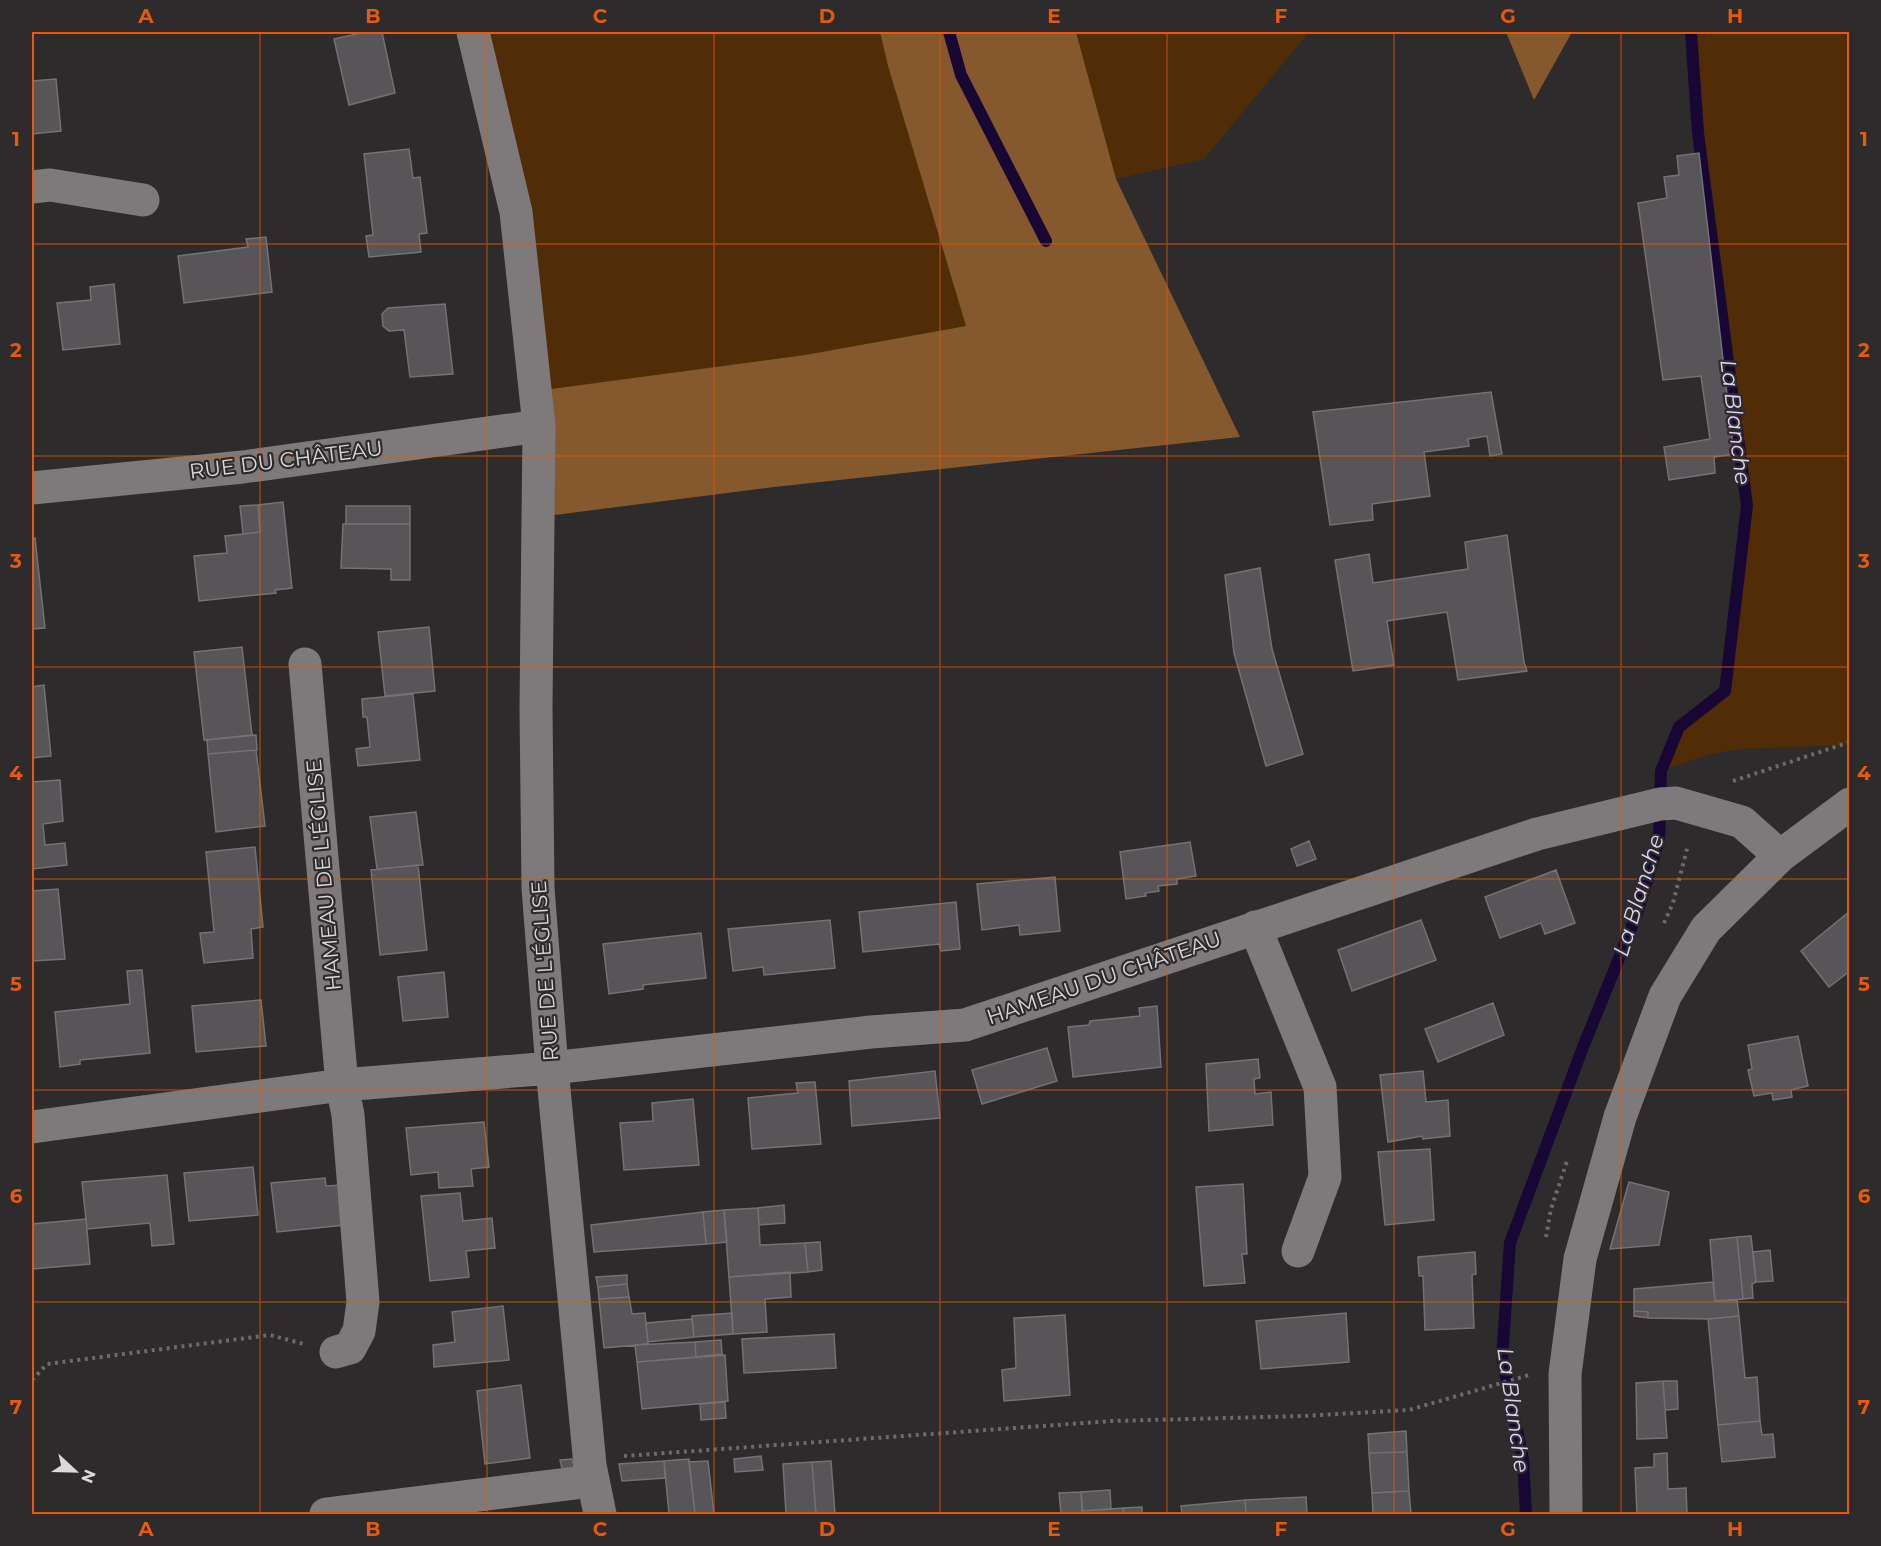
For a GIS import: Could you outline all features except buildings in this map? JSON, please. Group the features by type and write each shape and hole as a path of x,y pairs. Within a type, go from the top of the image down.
{"street":[{"name":"RUE DE L'ÉGLISE","path":"473,32 516,212 539,426 536,707 538,888 552,1068 591,1473 600,1515"},
{"path":"32,187 50,185 142,200"},
{"name":"RUE DU CHÂTEAU","path":"32,488 243,467 539,426"},
{"name":"HAMEAU DE L'ÉGLISE","path":"305,664 342,1085 348,1115 363,1302 359,1331 350,1348 336,1352"},
{"name":"HAMEAU DU CHÂTEAU","path":"552,1068 871,1032 965,1025 1537,834 1660,804 1687,805"},
{"path":"1566,1515 1565,1374 1580,1259 1620,1117 1665,996 1706,928 1780,856 1850,804"},
{"path":"1687,805 1742,822 1780,856"},
{"path":"1255,927 1320,1087 1325,1177 1299,1251"},
{"path":"32,1127 342,1085 552,1068"},
{"path":"336,1513 591,1473"}],"path":[{"path":"1687,805 1707,787 1745,778 1850,742"},
{"path":"32,1380 47,1364 270,1335 336,1352"},
{"path":"591,1473 609,1457 1100,1422 1303,1416 1409,1410 1526,1376"}],"shaded area":[{"path":"473,32 880,32 888,66 967,326 805,355 536,391"},
{"path":"880,32 1076,32 1116,179 1240,437 774,487 539,517 536,391 805,355 966,326 888,66"},
{"path":"1076,32 1309,32 1204,159 1116,179"},
{"path":"1506,32 1572,32 1534,100"},
{"path":"1691,32 1849,32 1849,745 1740,749 1710,754 1661,771 1679,727 1725,691 1747,506 1699,153"}],"waterway":[{"path":"949,32 961,75 1046,241"},
{"name":"La Blanche","path":"1526,1514 1523,1459 1502,1358 1510,1243 1583,1047 1637,914 1659,840 1661,771 1679,727 1725,691 1747,506 1698,133 1691,32"}]}
